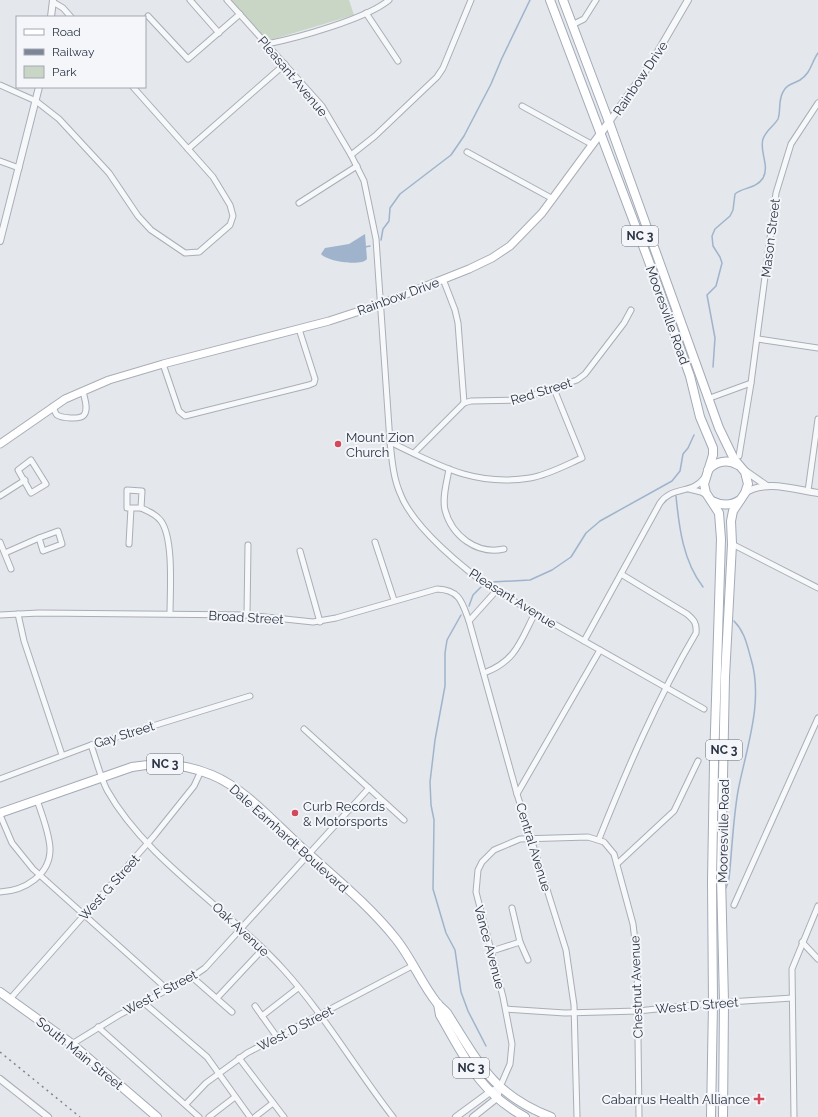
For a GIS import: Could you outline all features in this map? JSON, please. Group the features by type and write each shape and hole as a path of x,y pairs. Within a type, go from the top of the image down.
{"main road":[{"name":"Mooresville Road","path":"550,0 661,293 690,376 703,424 713,448 713,455 705,475 704,487 720,518 721,539 712,882 713,1003 711,1117"},
{"name":"Mooresville Road","path":"563,0 710,398 724,440 742,468 747,481 745,493 731,519 732,544 726,677 721,876 724,1002 722,1117"},
{"name":"Rainbow Drive","path":"0,444 53,406 83,391 163,364 299,328 381,304 492,258 510,246 553,199 609,122"},
{"path":"705,475 712,466 722,462 732,462 742,468"},
{"path":"710,498 724,505 734,504 740,500"},
{"name":"Dale Earnhardt Boulevard","path":"0,814 132,767 148,764 175,765 201,771 225,781 309,854 377,918 396,939 438,1004 446,1012 478,1063 500,1087 527,1106 551,1117"},
{"name":"South Main Street","path":"0,992 72,1044 157,1117"},
{"name":"Dale Earnhardt Boulevard","path":"438,1004 440,1015 475,1074 490,1092 516,1114 525,1117"}],"street":[{"path":"190,0 219,33"},
{"name":"Pleasant Avenue","path":"227,0 322,106 357,166 368,195 375,231 390,442 395,477 404,503 421,525 458,564 496,591 704,709"},
{"path":"267,44 307,34 366,13 389,0"},
{"path":"351,155 375,136 437,77 444,68 471,0"},
{"path":"572,25 584,19 596,0"},
{"name":"Rainbow Drive","path":"609,122 653,60 688,0"},
{"path":"51,16 53,1 63,8 70,16"},
{"path":"366,13 398,61"},
{"path":"148,16 188,59 240,14"},
{"path":"188,149 285,64"},
{"path":"0,85 36,101 56,116 109,173 146,225 178,250 190,254 199,252 208,246 230,225 233,216 230,204 222,190 134,88"},
{"path":"0,241 2,226 19,168 39,88"},
{"name":"Mason Street","path":"739,456 758,339 776,193 791,144 818,103"},
{"path":"522,106 593,145"},
{"path":"467,152 553,199"},
{"path":"0,161 19,168"},
{"path":"299,203 357,166"},
{"path":"414,453 464,403 458,323 455,310 443,279"},
{"name":"Red Street","path":"464,403 471,401 511,402 554,389 577,380 585,374 624,323 631,310"},
{"path":"163,364 179,410 185,416 279,393 314,383 315,379 299,328"},
{"path":"758,339 818,348"},
{"path":"710,398 751,383"},
{"path":"390,442 449,469 469,476 487,479 530,478 582,458 554,389"},
{"path":"53,406 55,412 61,416 80,418 84,416 86,410 83,391"},
{"path":"808,491 818,419"},
{"path":"31,460 46,484 30,493 25,480 18,470 31,460"},
{"path":"742,468 767,486"},
{"path":"449,469 444,495 445,510 454,528 467,543 479,549 492,552 504,549"},
{"path":"584,641 661,500 672,492 688,489 698,485 705,475"},
{"path":"0,496 25,480"},
{"path":"745,493 757,487 767,486 818,493"},
{"path":"688,489 702,492 710,498"},
{"path":"141,508 142,490 127,490 127,508 141,508 156,515 161,521 164,529 171,559 170,614"},
{"path":"129,544 131,508"},
{"path":"5,554 39,538 58,531 62,544 43,551 39,538"},
{"path":"0,542 12,568"},
{"path":"375,542 394,600"},
{"path":"732,544 818,588"},
{"path":"247,615 248,545"},
{"path":"300,551 320,622"},
{"path":"531,838 576,836 600,839 624,776 666,687 696,633 696,625 694,620 687,614 620,574"},
{"name":"Broad Street","path":"0,615 247,615 320,622 433,589 452,591 458,596 463,603 469,621"},
{"path":"469,621 496,591"},
{"path":"484,673 497,668 512,656 535,613"},
{"path":"18,614 24,642 62,755"},
{"name":"Central Avenue","path":"469,621 517,794 566,950 575,1013 577,1117"},
{"path":"517,794 600,650"},
{"name":"Gay Street","path":"0,779 91,744 250,696"},
{"path":"734,906 818,718"},
{"path":"304,729 404,820"},
{"name":"Oak Avenue","path":"91,744 106,789 119,809 148,843 263,949 298,988 320,1015 393,1117"},
{"path":"617,864 674,811 698,761"},
{"name":"West G Street","path":"10,999 148,843 194,786 201,771"},
{"name":"West F Street","path":"72,1044 98,1027 192,977 212,961 370,788"},
{"path":"0,892 26,886 39,875 48,860 50,849 37,800"},
{"path":"0,814 12,843 20,855 39,875 168,990"},
{"name":"Vance Avenue","path":"497,1098 500,1087 508,1073 512,1058 512,1044 506,1009 476,892 478,870 482,862 494,850 520,839 531,838"},
{"name":"Chestnut Avenue","path":"600,839 611,849 617,864 633,924 637,958 639,1117"},
{"path":"794,1117 792,969 818,906"},
{"path":"512,908 520,942 528,960"},
{"path":"492,951 520,942"},
{"path":"802,942 818,959"},
{"path":"216,998 263,949"},
{"name":"West D Street","path":"186,1104 206,1084 239,1058 414,965"},
{"path":"192,977 232,1012"},
{"path":"262,1016 298,988"},
{"name":"West D Street","path":"506,1009 575,1013 638,1011 724,1002 792,998"},
{"path":"143,1002 206,1057 250,1117"},
{"path":"255,1006 277,1038"},
{"path":"98,1027 199,1117"},
{"path":"239,1058 284,1117"},
{"path":"0,1079 48,1117"},
{"path":"456,1117 490,1092 500,1087"},
{"path":"209,1117 235,1097"},
{"path":"473,1117 497,1098"},
{"path":"255,1117 273,1103"}],"green space":[{"path":"231,0 349,0 354,15 267,41"}],"water":[{"path":"365,234 367,259 364,261 351,263 336,261 324,257 321,254 325,248 349,244"}],"waterway":[{"path":"381,240 383,229 389,221 390,208 400,194 451,155 464,136 491,84 530,0"},
{"path":"713,367 715,338 707,295 716,286 722,263 713,246 712,236 715,229 730,216 733,210 735,194 757,184 763,178 765,173 762,148 763,139 778,119 781,95 786,87 804,77 809,71 818,53"},
{"path":"365,247 370,246"},
{"path":"491,582 530,580 552,570 571,557 586,533 600,521 672,481 680,471 683,454 688,448 694,435"},
{"path":"676,496 686,555 696,577 703,587"},
{"path":"469,606 473,595 481,587"},
{"path":"461,615 447,640 445,653 445,686 435,740 430,782 431,805 434,820 433,889 446,933 455,950 461,992 468,1011 486,1046"},
{"path":"726,888 729,879 736,802 749,742 755,709 756,692 755,675 747,644 741,630 734,621"}],"railway":[{"path":"0,1052 80,1117"}],"place":[{"name":"Mount Zion Church","path":"338,444"},
{"name":"Curb Records & Motorsports","path":"295,813"},
{"name":"Cabarrus Health Alliance","path":"759,1099"}]}
